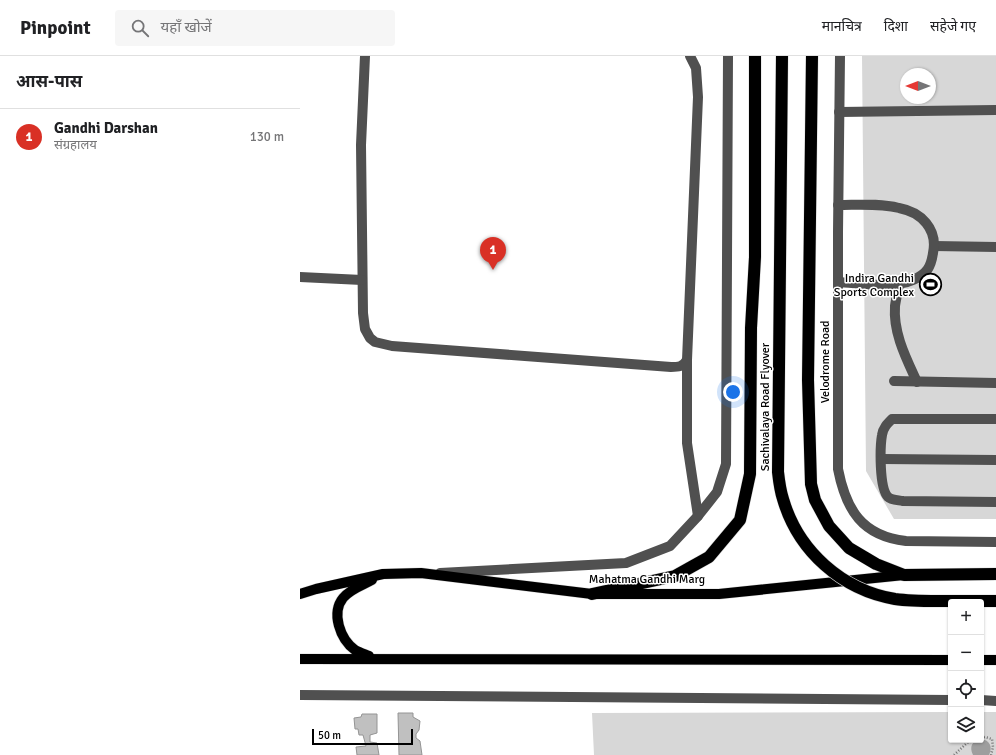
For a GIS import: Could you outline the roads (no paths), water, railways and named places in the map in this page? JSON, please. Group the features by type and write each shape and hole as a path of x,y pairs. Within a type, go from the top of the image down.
{"highway":[{"path":"592,594 675,576 709,557 740,520 750,474 751,328 755,257 755,56"},
{"name":"Sachivalaya Road Flyover","path":"782,56 778,472 782,498 792,523 806,546 824,565 846,581 870,592 896,599 922,601 996,601"},
{"path":"812,56 808,380 811,484 815,500 829,526 850,548 876,564 904,576"},
{"name":"Mahatma Gandhi Marg","path":"904,576 996,574"}],"main road":[{"name":"Mahatma Gandhi Marg","path":"300,594 384,574 422,574 592,594 719,594 904,576"},
{"path":"374,658 355,650 346,642 340,631 338,607 344,597 348,594 384,574"},
{"path":"300,658 948,660"},
{"path":"984,660 996,660"}],"street":[{"path":"366,56 360,145 362,280 365,329 370,338 375,342 392,346 671,367 684,365 687,360"},
{"path":"690,56 696,68 698,97 687,360 687,443 698,516"},
{"path":"422,574 626,563 670,546 698,516 716,492 726,464 728,56"},
{"name":"Velodrome Road","path":"840,56 838,205 838,469 841,486 847,502 855,515 866,526 879,534 892,539 906,541 996,542"},
{"path":"839,112 996,110"},
{"path":"838,205 888,206 912,213 922,218 929,224 934,246 931,265 923,275 912,280 899,284 838,282"},
{"path":"934,246 996,247"},
{"path":"300,277 362,280"},
{"path":"899,284 895,306 896,324 900,342 917,382"},
{"path":"894,381 996,383"},
{"path":"996,420 892,419 885,426 882,434 881,480 884,491 889,498 903,502 996,502"},
{"path":"882,459 996,460"},
{"path":"300,695 948,700"},
{"path":"984,700 996,701"}],"place":[{"name":"Gandhi Darshan","path":"493,270"},
{"name":"Indira Gandhi Sports Complex","path":"930,285"}]}
